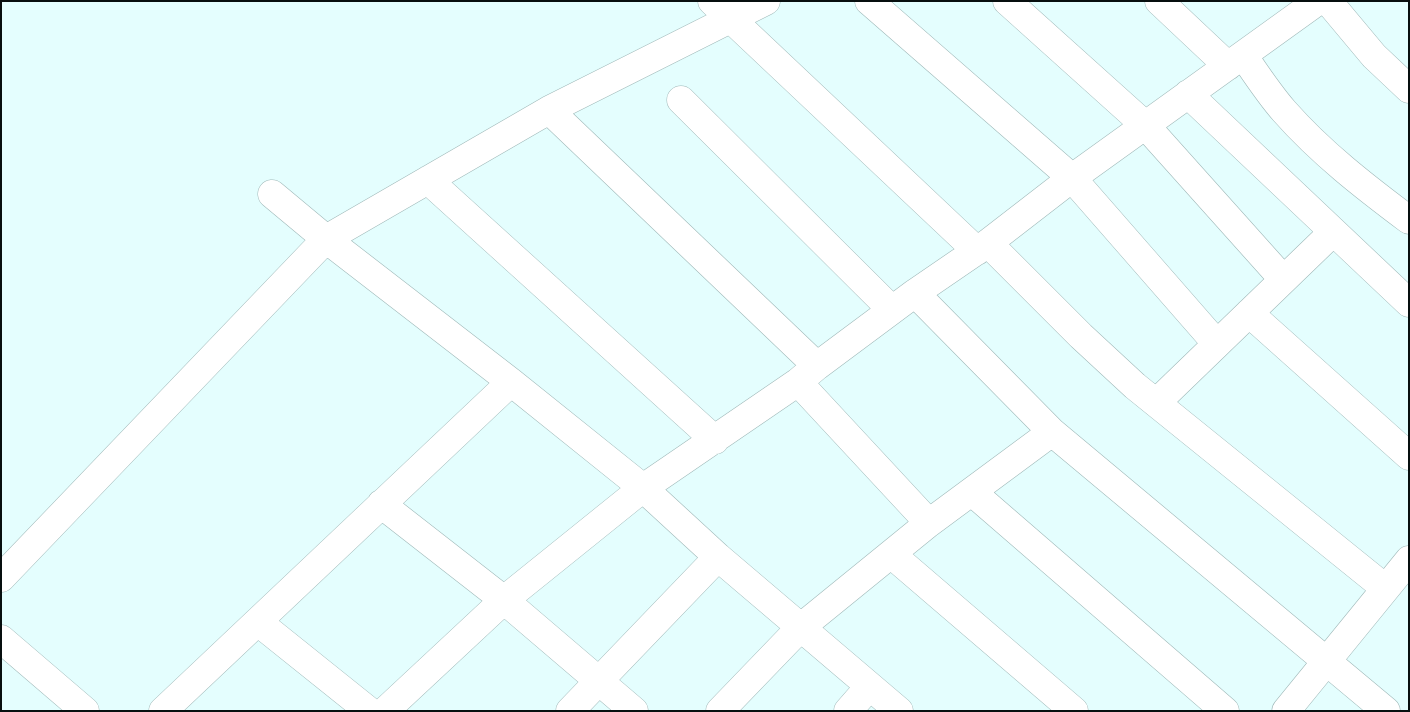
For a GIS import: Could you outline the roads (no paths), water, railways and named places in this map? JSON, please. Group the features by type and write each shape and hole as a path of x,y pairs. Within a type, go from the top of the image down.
{"street":[{"path":"1,578 326,239 721,10 766,1"},
{"path":"869,1 1072,178 1217,344"},
{"path":"1007,1 1146,126 1283,279"},
{"path":"1159,1 1236,60 1339,166 1409,220"},
{"path":"385,711 504,600 643,488 808,374 915,293 982,247 1072,178 1315,3 1409,89"},
{"path":"721,10 1156,403 1400,576 1326,661 1286,711"},
{"path":"1188,94 1409,302"},
{"path":"681,100 892,310"},
{"path":"549,110 808,374 929,523"},
{"path":"428,180 714,440"},
{"path":"272,194 326,239 511,382 643,488 718,557 899,711"},
{"path":"1156,403 1333,232"},
{"path":"915,293 1052,432 1386,711"},
{"path":"1249,313 1409,456"},
{"path":"163,711 511,382"},
{"path":"720,711 800,628 929,523 1052,432"},
{"path":"972,492 1225,711"},
{"path":"381,504 504,600 634,711"},
{"path":"891,554 1074,711"},
{"path":"570,711 600,682 718,557"},
{"path":"258,622 369,711"},
{"path":"1,639 85,711"},
{"path":"848,711 869,687"}]}
